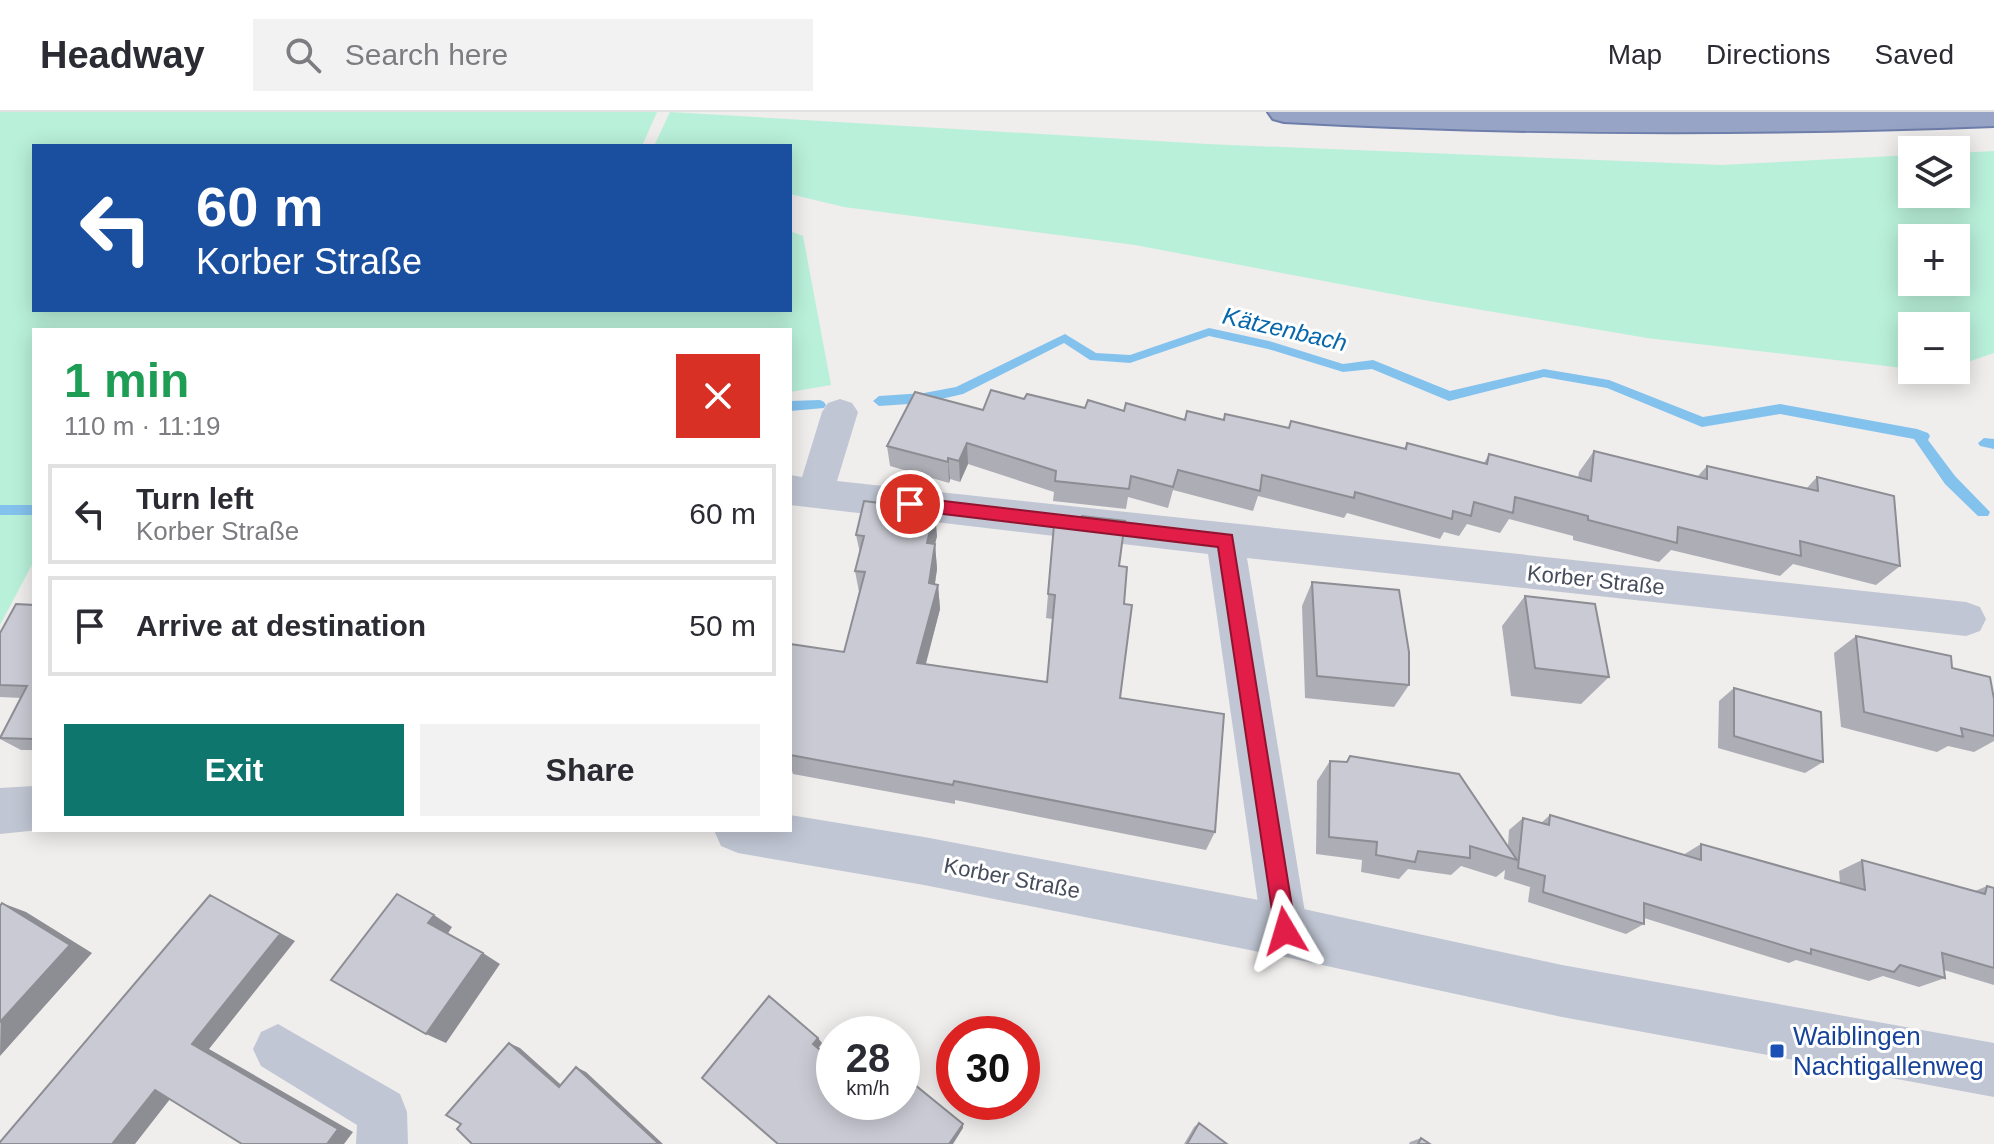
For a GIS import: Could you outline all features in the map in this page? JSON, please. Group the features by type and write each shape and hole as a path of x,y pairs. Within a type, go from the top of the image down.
{"highway":[{"path":"1284,112 1510,122 1673,125 1994,116"}],"street":[{"name":"Korber Straße","path":"840,412 803,491 1225,540 1966,619"},
{"path":"1225,540 1285,931"},
{"path":"0,811 32,809"},
{"name":"Korber Straße","path":"750,832 924,861 1285,931 1562,991 1994,1070"},
{"path":"278,1049 382,1112 382,1144"}],"green space":[{"path":"0,112 657,112 643,144 32,144 32,312 792,312 792,232 803,236 831,385 792,392 792,328 32,328 32,565 0,625"},
{"path":"670,112 1207,144 1722,165 1898,156 1898,208 1970,208 1970,152 1994,151 1994,353 1970,361 1970,312 1898,312 1898,367 1647,338 1429,301 1135,245 844,207 792,194 792,144 655,144"}],"building":[{"path":"991,390 1024,399 1027,394 1085,408 1088,400 1124,411 1126,403 1185,420 1187,411 1224,420 1225,414 1289,428 1291,421 1406,449 1407,443 1487,464 1489,454 1591,481 1594,451 1707,479 1707,466 1818,491 1817,477 1894,496 1900,566 1800,541 1801,556 1678,527 1677,543 1515,497 1513,513 1474,502 1471,516 1453,511 1452,519 1355,492 1354,498 1262,475 1260,491 1178,470 1173,487 1131,476 1129,489 1055,481 1056,471 967,443 959,461 948,458 948,462 887,446 915,392 983,410"},
{"path":"864,501 935,510 927,543 935,544 929,583 938,585 917,663 1047,682 1055,595 1048,594 1054,525 1079,528 1082,516 1125,521 1119,566 1127,567 1124,604 1132,605 1120,698 1224,714 1215,832 954,781 953,785 792,755 792,644 844,652 865,572 855,571 864,536 856,535"},
{"path":"1312,582 1399,590 1409,652 1409,685 1317,676"},
{"path":"1525,596 1595,604 1609,677 1535,668"},
{"path":"16,604 32,605 32,739 0,738 27,686 0,685 0,633"},
{"path":"1856,636 1951,656 1952,668 1990,677 1994,699 1994,736 1961,728 1963,737 1864,712"},
{"path":"1734,688 1821,712 1823,762 1734,736"},
{"path":"1350,756 1459,774 1517,860 1470,846 1470,858 1418,851 1415,862 1376,855 1377,842 1329,837 1330,761 1347,762"},
{"path":"1550,815 1701,860 1701,844 1865,890 1862,860 1985,894 1987,886 1994,888 1994,968 1942,953 1945,978 1900,965 1894,972 1811,949 1811,954 1644,903 1644,924 1543,892 1545,876 1518,868 1523,818 1549,825"},
{"path":"397,894 434,915 428,923 483,953 426,1034 331,980"},
{"path":"210,895 280,934 192,1044 338,1129 327,1144 242,1144 155,1090 112,1144 0,1144 0,1142"},
{"path":"2,903 70,945 0,1022 0,906"},
{"path":"769,996 816,1036 813,1044 816,1046 816,1120 920,1120 920,1089 936,1102 936,1120 958,1120 963,1124 949,1144 778,1144 702,1078"},
{"path":"509,1043 559,1087 576,1067 659,1144 472,1144 457,1129 461,1124 446,1115"},
{"path":"1199,1123 1227,1144 1187,1144"}],"waterway":[{"name":"Kätzenbach","path":"879,401 924,398 959,391 1065,338 1094,357 1130,359 1209,332 1269,345 1343,368 1373,364 1449,396 1544,373 1609,384 1702,422 1780,409 1918,435"},
{"name":"Kätzenbach","path":"792,406 820,405"},
{"name":"Kätzenbach","path":"1918,435 1924,436"},
{"path":"1918,435 1950,480 1983,512"},
{"name":"Kätzenbach","path":"1984,443 1994,444"},
{"name":"Kätzenbach","path":"0,510 32,510"}],"place":[{"name":"Waiblingen Nachtigallenweg","path":"1777,1051"}],"route":[{"path":"910,504 1225,540 1285,931"}]}
